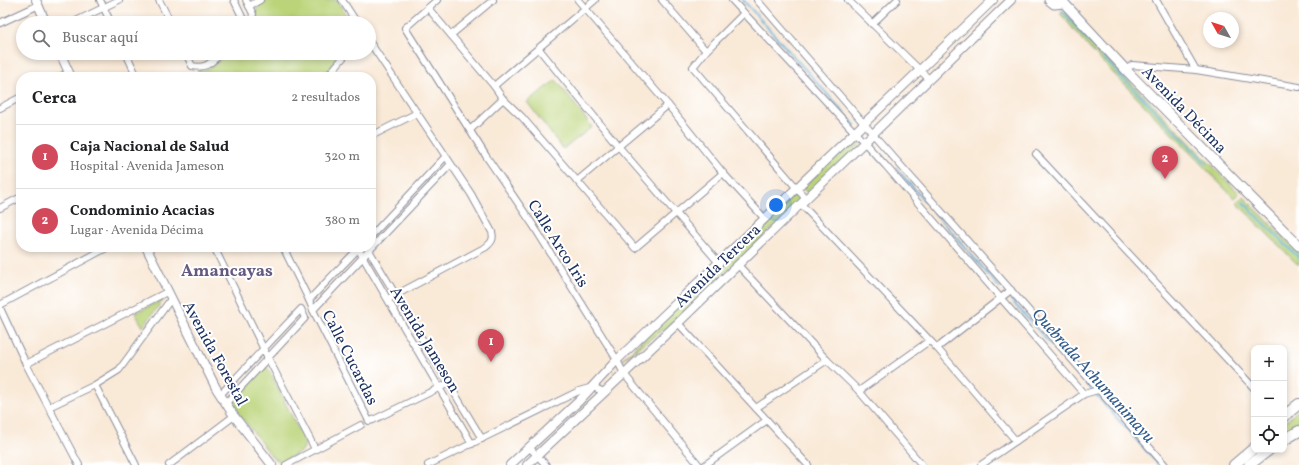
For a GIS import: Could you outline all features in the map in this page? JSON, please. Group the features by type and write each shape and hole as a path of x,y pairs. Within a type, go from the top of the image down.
{"highway":[{"path":"1287,414 1299,404"},
{"path":"1287,438 1299,431"},
{"path":"1234,465 1251,451"},
{"path":"1249,465 1265,453"}],"main road":[{"name":"Avenida Décima","path":"1049,0 1054,4 1066,2 1126,70 1299,246"}],"street":[{"path":"100,0 108,16"},
{"path":"86,16 119,0"},
{"path":"160,0 168,16"},
{"path":"234,0 242,16"},
{"path":"253,16 247,3 260,0"},
{"path":"342,0 352,16"},
{"path":"437,0 428,8 494,86 503,99 522,117 635,248 723,173"},
{"path":"451,35 493,0"},
{"path":"578,0 668,105 723,173 765,219"},
{"path":"494,86 595,0"},
{"path":"662,0 706,51"},
{"path":"732,0 864,142 1002,298 1092,392 1165,465"},
{"path":"757,0 872,134 1011,290 1092,392"},
{"path":"848,0 929,79"},
{"path":"872,24 897,0"},
{"name":"Avenida Tercera","path":"510,465 580,401 617,360 993,0"},
{"name":"Avenida Tercera","path":"527,465 678,323 1011,0"},
{"path":"1156,0 1196,70"},
{"path":"0,23 38,2 43,16"},
{"name":"Calle Arco Iris","path":"428,8 405,28 486,156 533,225 617,360 624,374 699,465"},
{"path":"744,13 706,51 693,67 797,188 804,201 929,341 937,348 1016,441"},
{"path":"539,49 619,147 719,263"},
{"path":"376,52 450,165 471,194 492,232 493,237 492,242 486,247 388,299"},
{"path":"63,60 69,72"},
{"path":"129,60 135,72"},
{"path":"189,60 192,66 200,67 205,66 213,60"},
{"path":"331,72 341,60"},
{"path":"1126,70 1132,65 1196,70 1299,88"},
{"path":"470,130 503,99"},
{"path":"0,108 16,100"},
{"path":"577,181 668,105"},
{"path":"376,133 416,113"},
{"path":"1036,154 1251,385"},
{"path":"376,231 445,157"},
{"path":"376,241 450,165"},
{"path":"0,208 16,200"},
{"path":"79,465 26,364 0,307 99,252"},
{"name":"Avenida Forestal","path":"148,252 220,395 234,416 272,465"},
{"path":"216,252 263,349 315,449"},
{"name":"Calle Cucardas","path":"285,252 309,300 312,310 369,421 449,383"},
{"path":"309,300 354,252"},
{"name":"Avenida Jameson","path":"360,252 472,444"},
{"path":"312,310 363,258 366,252"},
{"name":"Avenida Jameson","path":"370,252 482,439"},
{"path":"738,265 858,391 922,465"},
{"path":"937,348 1011,290"},
{"path":"26,364 169,295"},
{"path":"48,408 119,370 169,295"},
{"path":"220,395 301,309 305,318 226,403"},
{"path":"678,323 808,465"},
{"path":"858,391 929,341"},
{"path":"756,408 827,360"},
{"path":"94,384 136,465"},
{"path":"428,465 579,391 593,387 604,392"},
{"path":"981,465 1092,392"},
{"path":"169,465 234,416"},
{"path":"705,465 768,420"},
{"path":"286,465 362,425"},
{"path":"529,447 546,465"}],"green space":[{"path":"268,0 337,0 347,16 256,16 257,9 261,4"},
{"path":"1064,11 1119,70 1239,193 1235,198 1090,49 1060,13"},
{"path":"220,60 337,60 327,72 198,71 210,68"},
{"path":"556,80 592,127 563,149 527,102"},
{"path":"854,138 861,144 808,194 803,188"},
{"path":"796,193 801,201 673,322 622,360"},
{"path":"1244,197 1299,253 1299,266 1237,203"},
{"path":"164,299 143,327 135,313"},
{"path":"266,367 269,370 305,445 302,451 282,462 273,458 233,406 233,399 262,368"},
{"path":"1299,409 1299,427 1287,434 1287,420"}],"waterway":[{"name":"Quebrada Achumanimayu","path":"743,0 855,125"},
{"name":"Quebrada Achumanimayu","path":"1062,10 1096,50 1207,164"},
{"name":"Quebrada Achumanimayu","path":"896,168 1000,288"},
{"name":"Quebrada Achumanimayu","path":"1243,202 1299,258"},
{"name":"Quebrada Achumanimayu","path":"1011,300 1159,465"}],"place":[{"name":"Condominio Acacias","path":"1165,179"},
{"name":"Caja Nacional de Salud","path":"491,362"}],"district":[{"name":"Amancayas","path":"227,270"}]}
